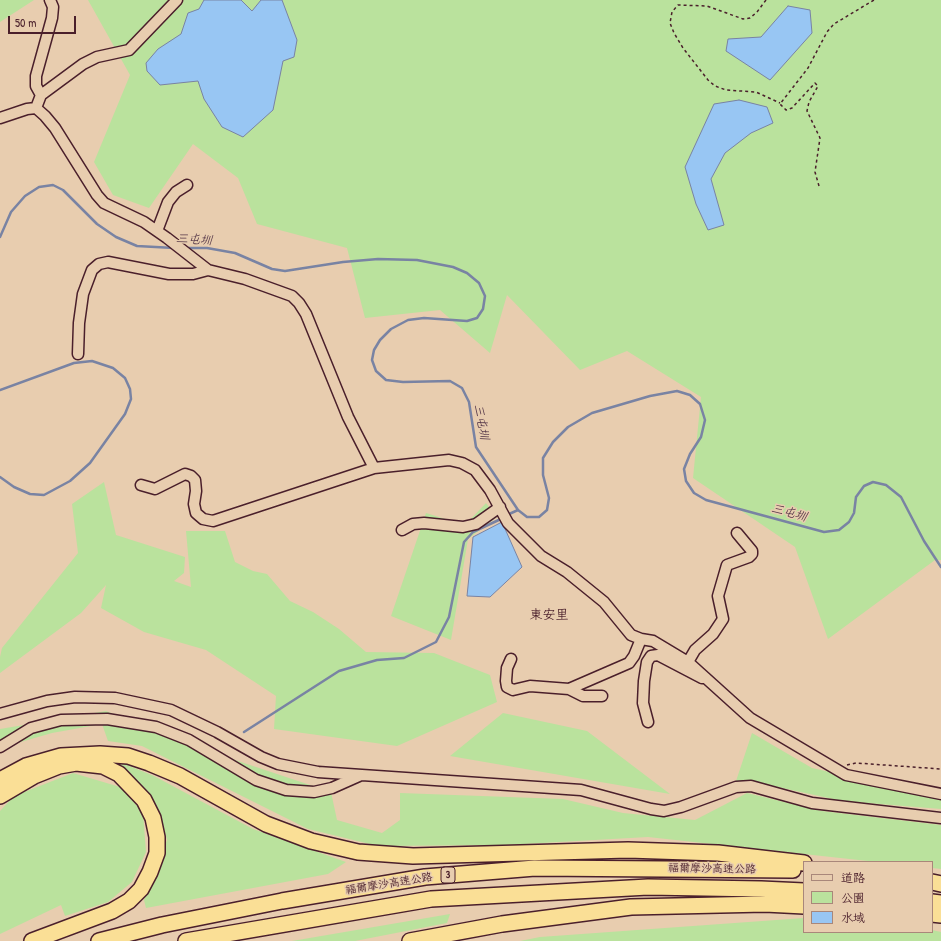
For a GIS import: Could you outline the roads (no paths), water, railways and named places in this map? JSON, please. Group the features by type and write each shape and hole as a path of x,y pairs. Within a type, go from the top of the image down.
{"highway":[{"path":"0,780 26,766 61,756 100,754 128,756 150,762 180,776 266,824 311,841 358,852 413,856 628,850 718,853 803,863"},
{"path":"0,796 34,776 59,766 87,763 103,766 119,774 144,800 153,818 157,837 157,853 141,889 129,901 112,911 32,941"},
{"name":"福爾摩沙高速公路","path":"98,941 162,925 282,901 425,877 535,868 803,870"},
{"name":"福爾摩沙高速公路","path":"186,941 430,899 648,887 761,889 803,892"},
{"path":"410,941 509,922 630,907 765,904 803,906"}],"street":[{"path":"41,95 36,86 36,76 52,18 53,7 50,0"},
{"path":"36,108 41,95 83,64 97,57 129,50 177,0"},
{"path":"0,118 27,109 36,108 55,128 97,195 110,207 144,222 168,238 208,270 245,279 292,296 299,303 306,314 348,417 374,468"},
{"path":"157,231 168,202 176,192 187,185"},
{"path":"78,354 79,323 84,294 92,270 99,264 108,262 169,274 193,274 208,270"},
{"path":"141,485 155,489 185,474 191,476 195,480 196,491 194,504 196,513 203,519 213,520 374,468 449,460 462,463 474,470 490,490 508,522 542,556 586,586 604,602 631,635 641,639 653,641 688,662 750,718 837,770 864,780 941,794"},
{"path":"402,530 413,524 424,523 463,527 476,524 500,507"},
{"path":"688,662 695,650 713,634 723,619 718,596 727,564 749,557 752,554 752,551 737,533"},
{"path":"569,689 629,662 634,656 641,639"},
{"path":"648,722 643,703 644,681 647,662 651,656 658,656 711,682"},
{"path":"511,659 507,668 506,681 507,687 512,690 530,686 569,689 583,696 602,696"},
{"path":"0,714 47,701 75,697 115,698 171,710 216,732 261,757 278,764 318,772 581,790 651,809 664,811 681,807 736,787 751,786 812,803 941,818"},
{"path":"0,747 31,728 61,720 106,719 163,730 189,740 256,780 286,790 314,792 332,788 359,776"}],"water":[{"path":"204,0 241,0 252,11 261,0 282,0 297,40 294,57 283,61 273,110 243,137 222,127 204,99 198,81 160,85 147,71 146,63 158,49 181,34 188,13 199,9"},
{"path":"788,6 810,10 812,33 770,80 726,51 728,39 761,37"},
{"path":"739,100 767,107 773,123 751,133 725,153 711,179 724,225 708,230 696,204 685,167 714,104"},
{"path":"502,522 522,567 490,597 467,596 473,537"}],"waterway":[{"name":"三屯圳","path":"0,237 11,212 25,196 39,187 53,185 63,190 97,224 116,237 137,246 174,248"},
{"name":"三屯圳","path":"187,248 207,248 235,253 272,269 285,271 343,262 378,259 417,260 453,267 467,273 479,283 485,296 483,309 477,318 467,321 424,318 408,320 391,329 380,340 374,350 372,360 376,371 386,380 403,382 450,381 462,388 469,402 476,447 518,510 527,517 539,517 547,510 549,498 543,475 543,458 553,442 568,427 592,413 650,396 677,391 690,395 700,404 705,420 701,437 690,454 684,469 686,481 694,493 706,500 824,532 839,530 849,522 854,513 856,497 864,486 873,482 886,485 901,497 924,541 941,567"},
{"name":"三屯圳","path":"0,390 74,363 92,361 113,368 125,378 130,389 131,399 125,414 90,463 70,481 44,495 30,494 14,487 0,477"},
{"path":"507,515 518,510"},
{"path":"244,732 339,671 377,660 404,658 436,642 449,617 464,542 473,532 503,518"}],"district":[{"name":"東安里","path":"549,616"}]}
